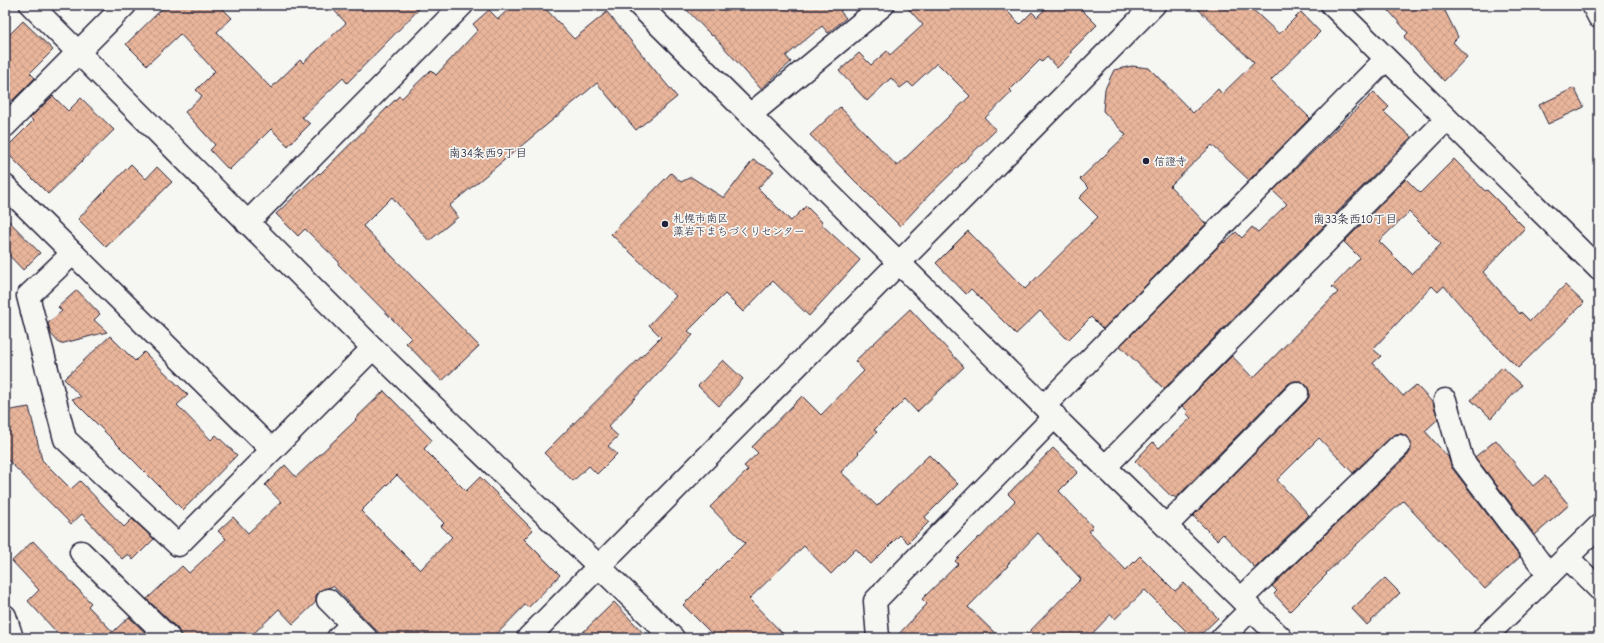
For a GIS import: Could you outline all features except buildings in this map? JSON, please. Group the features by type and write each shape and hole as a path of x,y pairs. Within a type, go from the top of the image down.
{"main road":[{"path":"31,5 373,348 673,638"},
{"path":"5,126 125,5"},
{"path":"247,223 462,5"},
{"path":"638,5 900,262 1105,467 1281,638"},
{"path":"750,115 883,5"},
{"path":"528,638 1154,5"},
{"path":"1332,5 1599,269"},
{"path":"1593,5 1599,17"},
{"path":"878,638 875,602 1049,411 1386,59"},
{"path":"1105,467 1447,119"},
{"path":"5,186 272,450"},
{"path":"72,253 28,296 65,439 178,545 373,348"},
{"path":"1166,526 1297,393"},
{"path":"1445,400 1462,460 1549,575"},
{"path":"1222,638 1246,604 1399,446"},
{"path":"1484,638 1599,526"},
{"path":"81,552 169,638"},
{"path":"1567,557 1599,589"},
{"path":"328,600 352,633"},
{"path":"5,616 12,638"}],"place":[{"name":"信證寺","path":"1146,161"},
{"name":"札幌市南区 藻岩下まちづくりセンター","path":"665,224"}],"district":[{"name":"南34条西9丁目","path":"488,153"},
{"name":"南33条西10丁目","path":"1355,219"}]}
